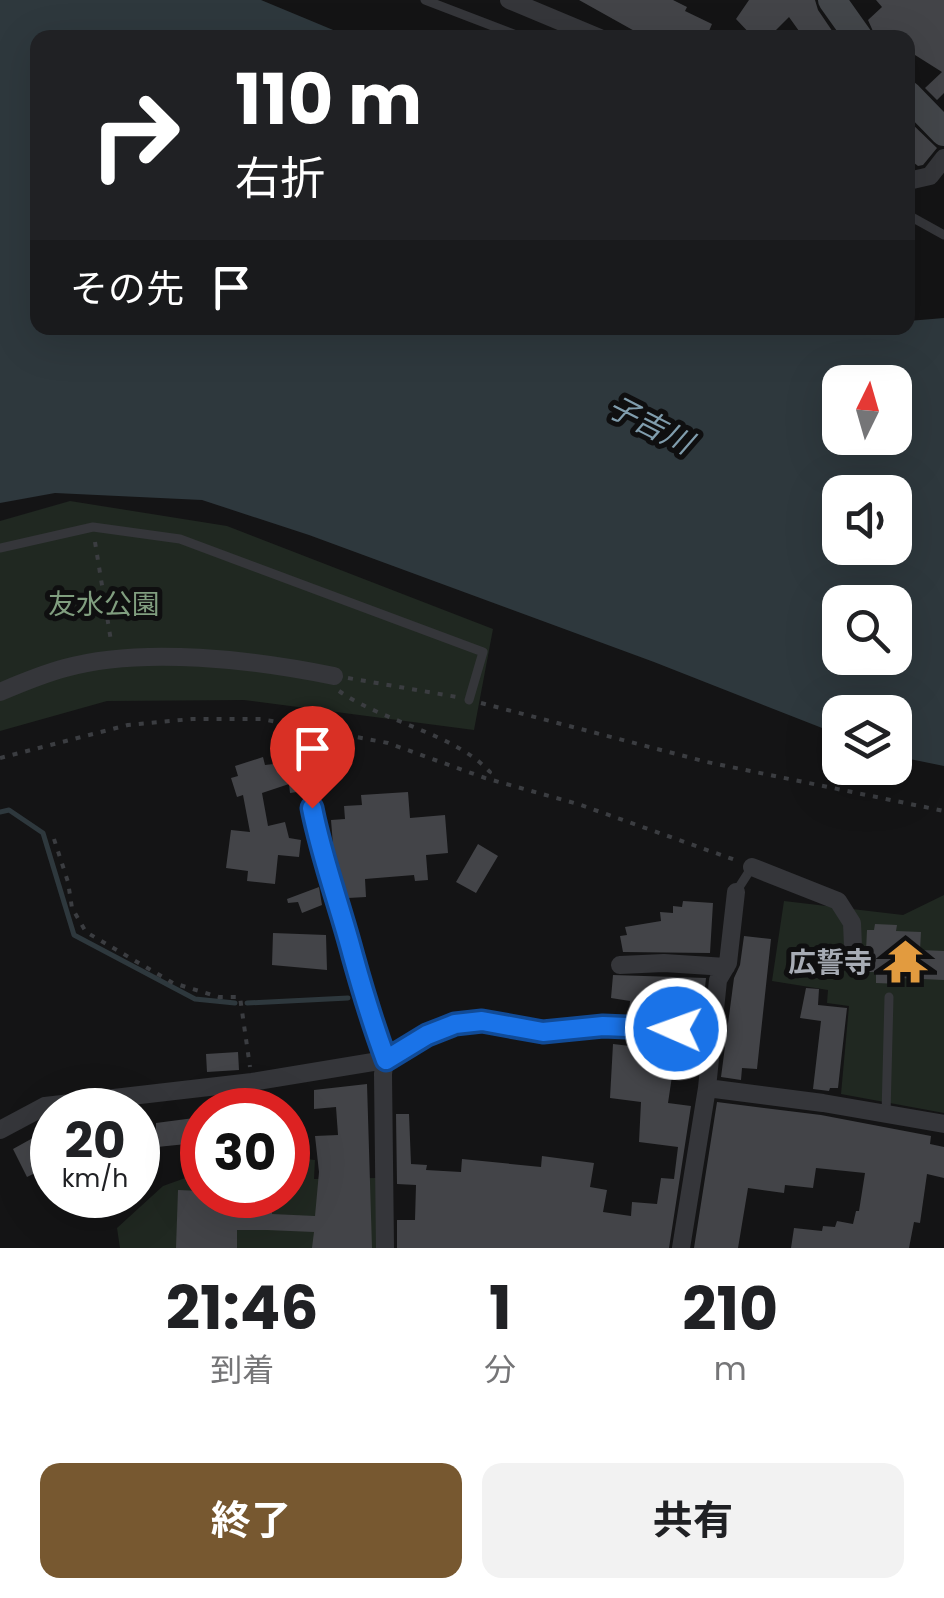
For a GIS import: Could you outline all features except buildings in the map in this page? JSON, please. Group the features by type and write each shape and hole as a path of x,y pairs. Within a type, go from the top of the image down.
{"street":[{"path":"509,0 581,30"},
{"path":"832,0 853,30"},
{"path":"915,102 944,132"},
{"path":"915,179 930,176 944,158"},
{"path":"0,692 68,667 134,658 237,661 334,676"},
{"path":"312,808 323,862 386,1060 386,1248"},
{"path":"752,867 838,901 852,923 853,946"},
{"path":"681,1248 718,980 726,966 736,892"},
{"path":"620,966 726,966"},
{"path":"0,1130 45,1106 252,1082 386,1060 427,1035 455,1024 482,1021 543,1032 603,1026 712,1030"},
{"path":"706,1088 944,1124"}],"lane":[{"path":"425,0 503,30"},
{"path":"915,219 944,235"},
{"path":"0,548 93,528 180,539 484,652 469,700"},
{"path":"736,892 752,867"},
{"path":"886,1116 890,997"}],"path":[{"path":"93,528 114,661"},
{"path":"485,778 490,772 475,756 352,700 332,686 334,676 469,700 707,762 944,810"},
{"path":"0,758 128,725 261,718 388,743 485,778 578,804 752,867"},
{"path":"54,839 72,908 86,932 173,983 219,997 240,997 252,1082"}],"green space":[{"name":"友水公園","path":"70,501 227,526 493,629 474,730 244,700 107,701 0,731 0,521"},
{"path":"944,895 944,1113 841,1094 849,1006 827,1003 828,990 772,981 784,901 903,915"},
{"path":"310,1159 315,1160 314,1179 376,1178 378,1248 120,1248 117,1228 128,1218 160,1218 163,1186 180,1180 180,1218 310,1218"}],"water":[{"name":"子吉川","path":"0,0 261,0 333,30 30,30 30,335 915,335 915,320 944,318 944,766 912,759 912,695 822,695 822,728 309,535 202,500 55,493 0,503"}],"waterway":[{"path":"0,812 9,810 43,833 74,935 195,999 235,1003"},
{"path":"247,1003 348,998"}],"place":[{"name":"広誓寺","path":"905,962"}],"route":[{"path":"312,808 323,862 386,1060 427,1035 455,1024 482,1021 543,1032 603,1026 676,1029"}]}
